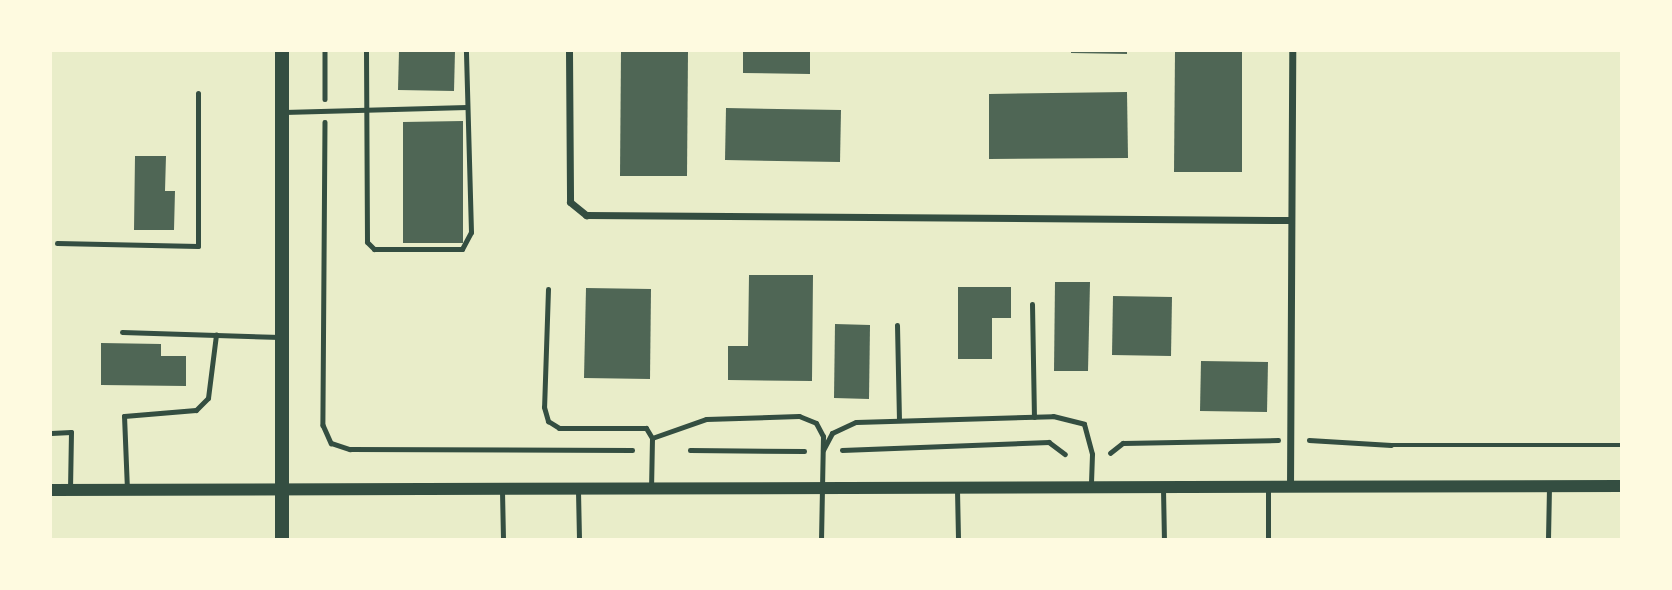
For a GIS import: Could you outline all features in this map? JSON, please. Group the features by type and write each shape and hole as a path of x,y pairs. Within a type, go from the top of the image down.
{"main road":[{"path":"282,51 282,539"}],"street":[{"path":"569,51 570,202 586,215 1291,220"},
{"path":"1290,489 1292,51"},
{"path":"51,490 651,492 1621,486"}],"lane":[{"path":"366,51 367,242 374,249 462,249 471,232 471,119 467,107 466,51"},
{"path":"57,243 198,246 198,93"},
{"path":"282,111 467,107"},
{"path":"548,289 544,407 548,421 559,428 646,428 652,438 651,492"},
{"path":"1032,304 1034,416"},
{"path":"897,325 899,419"},
{"path":"122,332 283,337"},
{"path":"127,490 124,416 196,410 208,398 216,335"},
{"path":"652,438 697,420 799,416 816,423 823,436 821,539"},
{"path":"823,450 832,433 856,422 1034,416 1084,424 1092,454 1091,489"},
{"path":"51,433 71,432 70,490"},
{"path":"1548,539 1549,486"},
{"path":"1163,489 1164,539"},
{"path":"1268,489 1268,539"},
{"path":"957,490 958,539"},
{"path":"502,491 503,539"},
{"path":"578,491 579,539"}],"path":[{"path":"325,51 323,425 331,443 350,449 632,450"},
{"path":"1110,453 1123,443 1282,440"},
{"path":"1309,440 1391,445 1621,446"},
{"path":"842,450 1049,442 1065,454"},
{"path":"690,450 804,451"}],"building":[{"path":"399,51 455,51 454,91 398,90"},
{"path":"621,51 688,51 687,176 620,176"},
{"path":"743,51 810,51 810,74 743,73"},
{"path":"1127,51 1127,54 1071,53"},
{"path":"1175,51 1242,51 1242,172 1174,172"},
{"path":"1127,92 1128,158 989,159 989,94"},
{"path":"726,108 841,110 840,162 725,160"},
{"path":"463,121 463,243 403,243 403,122"},
{"path":"135,156 166,156 165,191 175,191 174,230 134,230"},
{"path":"749,275 813,275 812,381 728,380 728,346 748,346"},
{"path":"1055,282 1090,282 1088,371 1054,371"},
{"path":"958,287 1011,287 1011,318 992,318 992,359 958,359"},
{"path":"586,288 651,289 650,379 584,378"},
{"path":"1113,296 1172,297 1171,356 1112,355"},
{"path":"835,324 870,325 869,399 834,398"},
{"path":"101,343 161,344 161,356 186,356 186,386 101,385"},
{"path":"1201,361 1268,362 1267,412 1200,411"}]}
